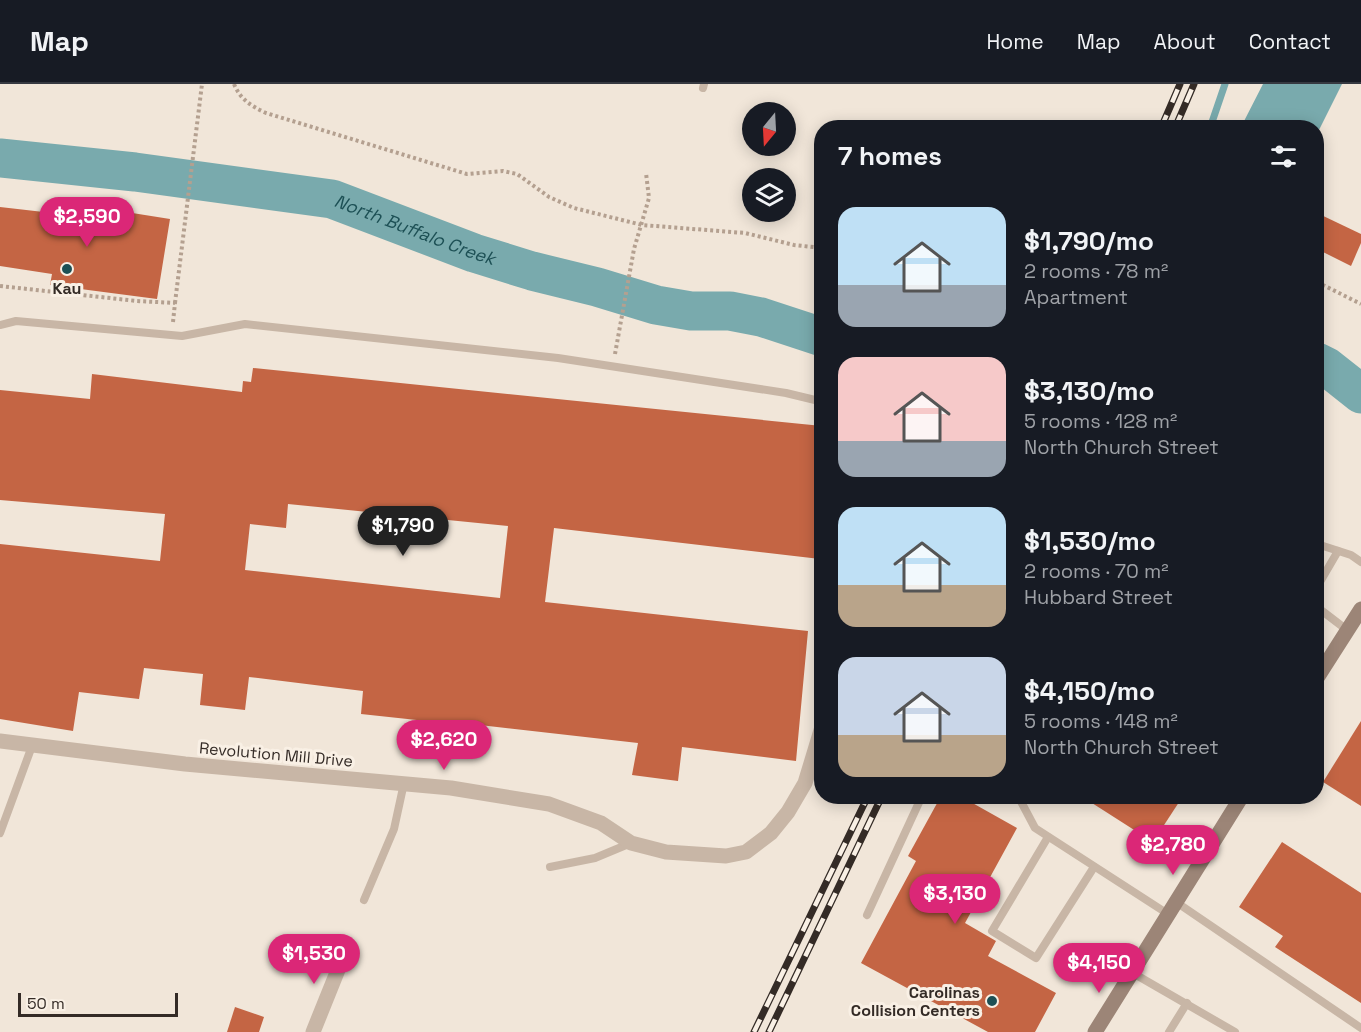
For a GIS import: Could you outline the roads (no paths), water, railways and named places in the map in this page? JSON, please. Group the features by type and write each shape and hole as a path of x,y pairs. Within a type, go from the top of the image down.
{"main road":[{"path":"1324,667 1361,609"},
{"path":"1095,1032 1237,804"}],"street":[{"name":"Revolution Mill Drive","path":"0,741 196,765 451,788 549,804 601,823 631,843 666,852 726,856 746,852 771,833 788,812 805,783 814,753"},
{"path":"313,1032 346,950"}],"lane":[{"path":"0,325 16,321 182,336 245,324 546,356 786,393 814,400"},
{"path":"1324,546 1351,555 1361,562"},
{"path":"1324,575 1338,551"},
{"path":"1324,612 1347,630"},
{"path":"0,833 32,746"},
{"path":"364,900 394,828 404,783"},
{"path":"867,915 918,804"},
{"path":"1022,804 1035,828 1048,837 1095,867 1172,908 1361,1028"},
{"path":"1048,837 992,931 1036,958 1095,867"},
{"path":"550,867 595,858 631,843"},
{"path":"1131,972 1235,1032"},
{"path":"1169,1032 1187,1003"}],"water":[{"path":"1263,84 1342,84 1324,120 1245,120"}],"waterway":[{"path":"1213,120 1225,84"},
{"name":"North Buffalo Creek","path":"0,158 135,172 332,199 474,253 532,271 656,305 691,311 730,311 761,317 814,334"},
{"name":"North Buffalo Creek","path":"1324,366 1361,394"}],"railway":[{"path":"1164,120 1180,84"},
{"path":"1178,120 1194,84"},
{"path":"754,1032 864,804"},
{"path":"769,1032 878,804"}],"place":[{"name":"Kau","path":"67,269"},
{"name":"Carolinas Collision Centers","path":"992,1001"}]}
